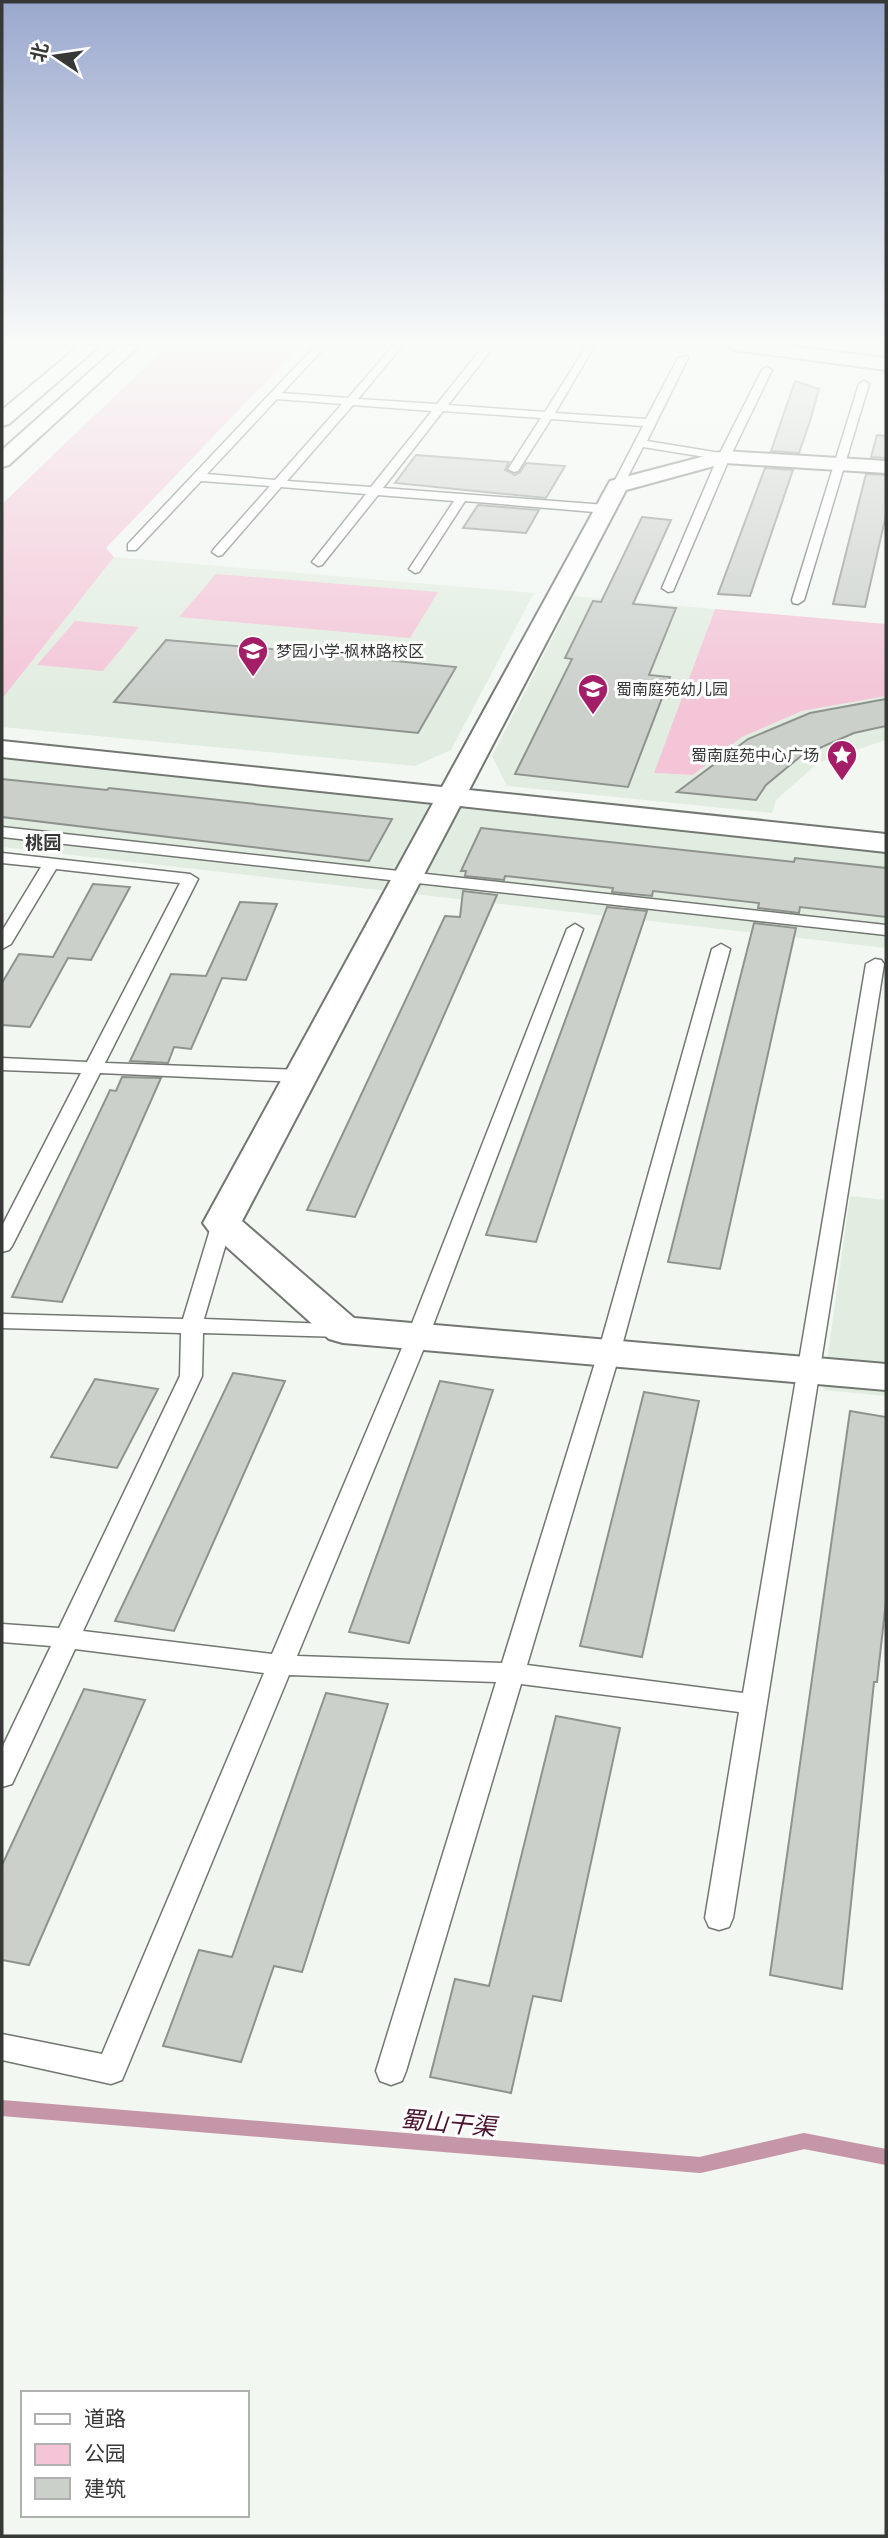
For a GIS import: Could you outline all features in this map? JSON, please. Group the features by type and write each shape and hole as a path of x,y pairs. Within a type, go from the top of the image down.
{"street":[{"path":"700,463 618,486 222,1223 343,1330 886,1377"},
{"path":"831,463 886,467"},
{"path":"2,749 886,843"}],"lane":[{"path":"132,547 211,463"},
{"path":"218,552 295,463"},
{"path":"318,562 394,463"},
{"path":"513,468 516,463"},
{"path":"618,486 630,463"},
{"path":"668,588 721,463"},
{"path":"798,600 840,464"},
{"path":"198,477 606,509"},
{"path":"415,569 462,497"},
{"path":"2,832 409,875 886,930"},
{"path":"2,858 190,879 2,1245"},
{"path":"2,944 52,863"},
{"path":"2,2047 111,2070 418,1336 575,929"},
{"path":"391,2071 609,1353 721,949"},
{"path":"719,1918 875,964"},
{"path":"2,1064 301,1076"},
{"path":"2,1776 191,1376 192,1325 222,1223"},
{"path":"2,1321 343,1330"},
{"path":"2,1633 67,1638 281,1665 512,1673 753,1704"}],"shaded area":[{"name":"梦园小学-枫林路校区","path":"114,557 534,593 451,750 415,766 2,727 2,699"},
{"path":"574,596 715,609 655,773 693,775 742,737 802,711 886,696 886,740 818,763 776,800 772,813 507,786 492,756"},
{"path":"2,757 886,849 886,948 2,847"},
{"path":"850,1196 886,1200 886,1396 823,1390"}],"green space":[{"path":"44,463 187,463 106,548 114,557 2,699 2,504"},
{"path":"216,574 438,592 410,638 179,617"},
{"path":"715,609 886,624 886,696 802,711 742,737 693,775 654,773"},
{"path":"75,621 139,627 103,671 37,665"}],"building":[{"path":"410,463 508,463 505,470 515,475 526,463 565,466 546,498 395,483"},
{"path":"765,468 793,470 750,596 718,594"},
{"path":"866,474 886,475 886,515 865,607 833,604"},
{"path":"478,505 539,510 526,533 463,528"},
{"path":"642,517 671,520 633,604 676,608 649,675 670,677 628,787 515,774 572,659 565,658 593,601 601,602"},
{"path":"166,640 456,667 418,733 114,702"},
{"path":"886,699 886,726 854,733 801,756 766,785 756,800 677,792 748,739 810,713"},
{"path":"2,779 392,819 369,861 2,817"},
{"path":"481,828 794,862 795,858 886,868 886,917 800,907 799,913 758,908 759,903 653,891 652,896 612,892 613,888 505,876 504,880 465,876 466,871 461,871"},
{"path":"93,884 130,887 91,960 68,958 30,1027 2,1025 2,983 19,954 53,957"},
{"path":"463,891 497,895 355,1217 307,1210 445,916 460,917"},
{"path":"240,902 277,904 246,980 222,978 191,1049 174,1047 168,1063 130,1061 171,974 206,976"},
{"path":"607,907 647,911 536,1242 486,1235"},
{"path":"754,923 796,928 720,1269 668,1262"},
{"path":"122,1077 161,1078 62,1302 12,1297 110,1090 116,1091"},
{"path":"233,1373 285,1381 174,1631 115,1621"},
{"path":"95,1379 158,1389 117,1468 51,1457"},
{"path":"440,1381 493,1390 409,1643 349,1632"},
{"path":"644,1392 699,1401 642,1657 580,1646"},
{"path":"850,1411 886,1417 886,1601 877,1682 874,1682 842,1989 770,1975"},
{"path":"84,1689 145,1700 29,1965 2,1960 2,1865"},
{"path":"326,1693 388,1704 302,1972 274,1966 241,2062 163,2046 199,1950 232,1957"},
{"path":"556,1716 620,1728 561,2001 533,1996 511,2093 430,2077 455,1979 489,1986"}],"waterway":[{"name":"蜀山干渠","path":"2,2108 700,2165 804,2141 886,2157"}],"place":[{"name":"梦园小学-枫林路校区","path":"253,678"},
{"name":"蜀南庭苑幼儿园","path":"593,716"},
{"name":"蜀南庭苑中心广场","path":"842,782"}],"district":[{"name":"桃园","path":"43,842"}]}
